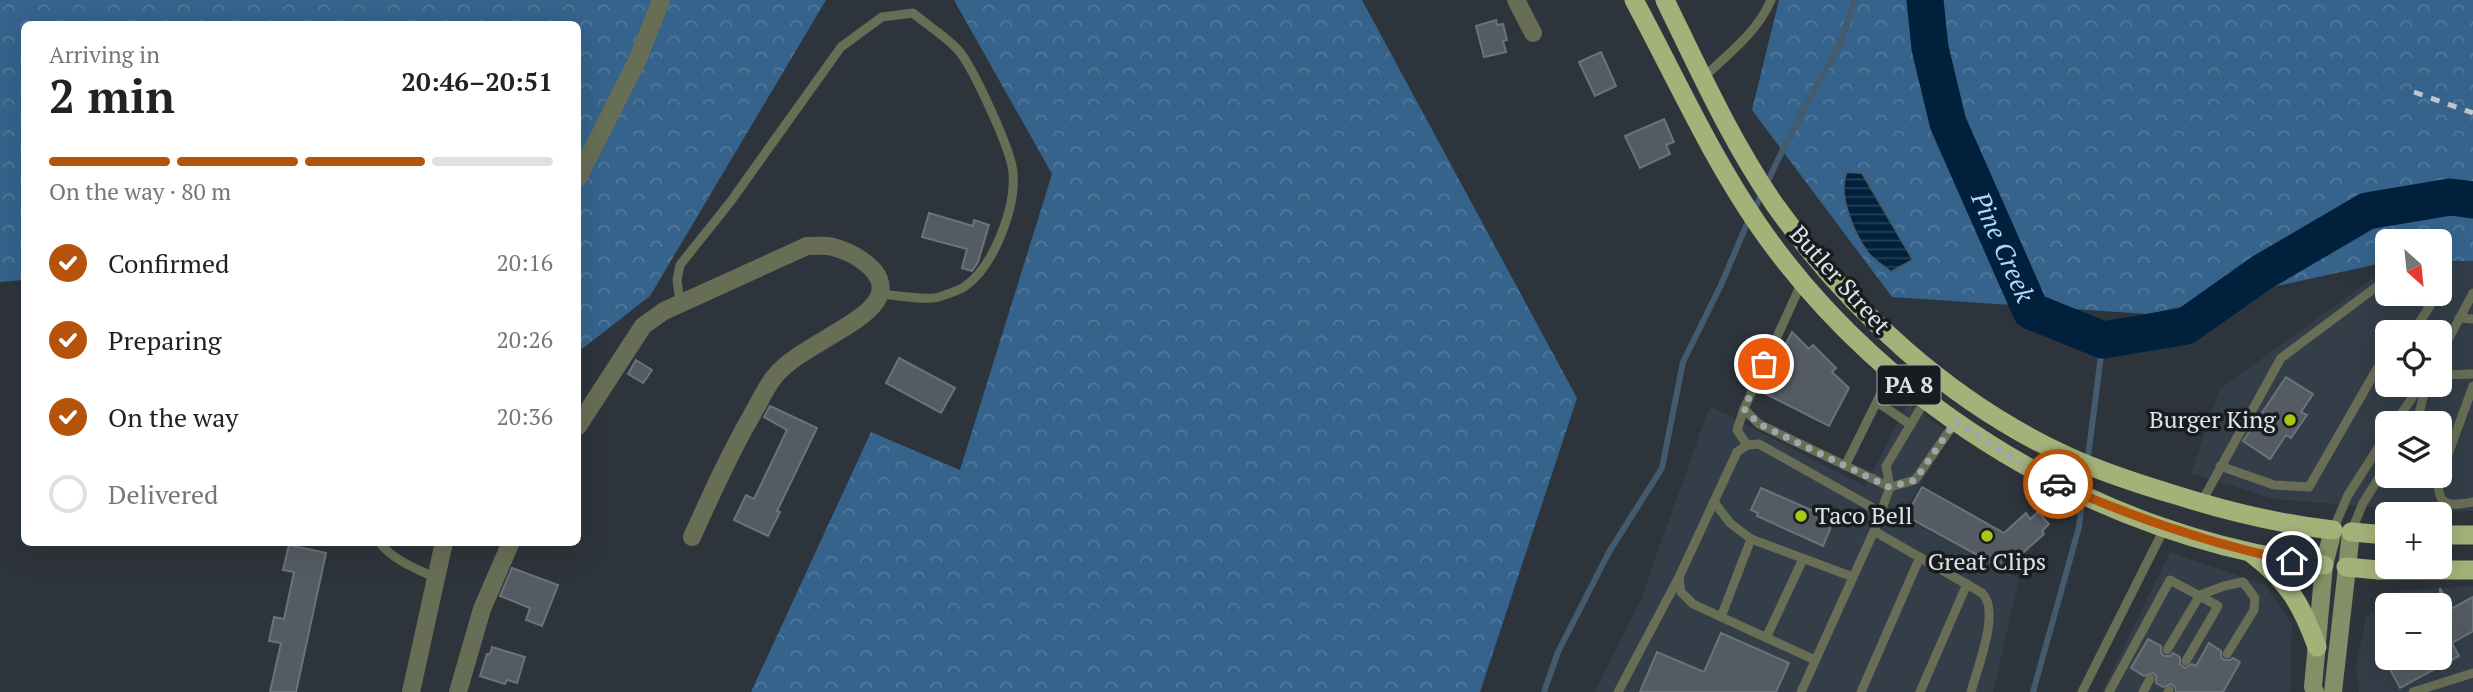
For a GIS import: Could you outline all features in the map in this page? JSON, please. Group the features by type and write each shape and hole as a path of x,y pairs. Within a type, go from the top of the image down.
{"highway":[{"name":"Butler Street","path":"1634,0 1722,170 1783,258 1852,333 1926,400 2012,458 2058,484 2165,527"},
{"name":"Butler Street","path":"1665,0 1735,141 1795,232 1862,309 1941,380 2025,435 2070,458 2201,503"},
{"name":"PA 8","path":"2201,503 2256,518 2375,534"},
{"name":"PA 8","path":"2165,527 2248,552 2324,565"},
{"path":"2452,535 2473,535"},
{"path":"2248,552 2287,585 2302,610 2317,647"},
{"path":"2346,567 2426,571 2473,570"}],"main road":[{"path":"2315,692 2313,687 2324,565 2342,531"},
{"path":"2333,692 2346,567 2342,531"}],"street":[{"path":"581,172 638,59 661,0"},
{"path":"1516,0 1532,33"},
{"path":"581,421 643,326 680,303 807,246 832,246 852,254 872,268 880,280 880,294 869,312 790,360 773,378 733,449 692,537"},
{"path":"411,692 443,546"},
{"path":"458,692 482,609 509,546"}],"lane":[{"path":"1703,79 1742,43 1765,15 1771,0"},
{"path":"680,303 677,280 680,265 739,191 841,47 882,17 913,13 959,51 994,116 1013,170 1013,201 993,252 979,273 964,287 936,298 880,294"},
{"path":"1747,445 1737,430 1744,409 1802,280"},
{"path":"2201,503 2281,358 2375,288"},
{"path":"2452,332 2473,293"},
{"path":"2459,318 2473,319"},
{"path":"1846,466 1892,371"},
{"path":"2220,466 2274,485 2309,487 2375,371"},
{"path":"2452,375 2473,374"},
{"path":"2473,386 2438,482 2438,493 2447,503 2456,505 2473,502"},
{"path":"1801,692 1874,531 1889,487 1886,466 1926,400"},
{"path":"1877,402 1911,425"},
{"path":"1744,409 1759,424 1889,487 1915,480 1956,421"},
{"path":"1618,692 1679,577 1737,452 1747,445 1759,444 1880,512"},
{"path":"2342,531 2348,495 2375,453"},
{"path":"2342,531 2375,484"},
{"path":"1714,502 1730,523 1751,539 1853,577"},
{"path":"2082,692 2165,527"},
{"path":"1874,531 1988,598 1991,617 1971,692"},
{"path":"1721,617 1751,539"},
{"path":"382,546 404,564 436,578"},
{"path":"1861,692 1920,557"},
{"path":"1766,638 1803,559"},
{"path":"1679,577 1681,592 1693,604 1815,660"},
{"path":"2109,692 2170,580 2218,606 2186,661"},
{"path":"2167,650 2200,595 2243,582 2255,598 2254,610 2227,654"},
{"path":"1920,692 1967,584"},
{"path":"2413,692 2473,673"},
{"path":"2143,692 2150,679"}],"shaded area":[{"path":"1847,172 1862,173 1913,260 1891,272 1869,254 1858,237 1845,202 1844,181"},
{"path":"2452,261 2473,261 2473,511 2452,512 2452,502 2375,502 2375,507 2274,499 2191,473 2220,389 2375,277 2375,306 2452,306"},
{"path":"1908,403 1951,435 1901,516 2019,579 1993,692 1595,692 1639,604 1710,406 1865,486"},
{"path":"2170,552 2265,585 2292,624 2290,692 2102,692"},
{"path":"2473,586 2473,692 2359,692 2356,666 2366,617 2375,611 2375,670 2452,670 2452,593 2400,593"}],"green space":[{"path":"0,0 826,0 650,296 581,350 581,21 21,21 21,280 0,282"},
{"path":"954,0 1362,0 1577,398 1480,692 751,692 871,432 960,470 1052,174"},
{"path":"1779,0 2473,0 2473,261 2452,261 2452,229 2375,229 2375,265 2148,314 1892,297 1752,110"}],"building":[{"path":"1496,20 1497,25 1503,24 1507,40 1503,41 1506,52 1484,57 1476,26"},
{"path":"1601,52 1616,86 1595,96 1579,62"},
{"path":"1664,119 1674,142 1666,145 1670,154 1640,168 1625,136"},
{"path":"929,213 973,226 974,220 989,225 978,262 972,271 962,268 967,249 922,237"},
{"path":"1792,332 1809,349 1813,345 1836,368 1832,372 1849,388 1829,426 1762,392"},
{"path":"899,358 955,388 941,413 886,383"},
{"path":"636,360 652,370 643,383 628,374"},
{"path":"2286,377 2313,394 2301,412 2307,415 2291,438 2286,435 2270,459 2243,441"},
{"path":"770,406 817,428 777,511 780,512 768,536 734,520 746,495 754,499 787,430 764,417"},
{"path":"1922,487 2004,533 2026,513 2030,519 2038,512 2049,524 2042,531 2044,534 2016,559 2008,572 1906,516"},
{"path":"1761,488 1834,520 1823,546 1757,516 1758,513 1751,510"},
{"path":"289,546 326,553 296,692 270,692 281,643 269,641 274,617 284,619 294,572 283,570"},
{"path":"512,568 558,585 542,626 526,620 530,608 500,596"},
{"path":"2473,597 2473,631 2452,643 2452,608"},
{"path":"1721,633 1789,663 1776,692 1640,692 1657,652 1704,672"},
{"path":"2148,639 2161,646 2164,656 2173,653 2180,657 2180,664 2185,668 2192,664 2196,666 2209,643 2221,651 2224,660 2233,658 2240,662 2223,692 2176,692 2171,684 2163,687 2156,683 2153,673 2144,676 2131,668"},
{"path":"2452,643 2459,656 2452,660"},
{"path":"492,647 525,657 517,683 507,680 505,684 480,676"},
{"path":"2390,670 2433,670 2400,688"}],"waterway":[{"path":"1754,210 1784,147 1841,41 1855,0"},
{"name":"Pine Creek","path":"1925,0 1930,48 1948,123 2031,311 2103,340 2186,326 2261,273 2367,211 2450,197 2473,200"},
{"path":"1544,692 1558,652 1609,552 1662,468 1683,362 1721,285 1749,219"},
{"path":"2033,692 2079,527 2103,340"}],"railway":[{"path":"2414,92 2473,113"}],"way so far":[{"path":"1764,364 1744,409 1759,424 1889,487 1915,480 1956,421 2058,484"}],"place":[{"name":"Burger King","path":"2290,420"},
{"name":"Taco Bell","path":"1801,516"},
{"name":"Great Clips","path":"1987,536"}],"route":[{"path":"2058,484 2142,519 2210,542 2292,561"}]}
